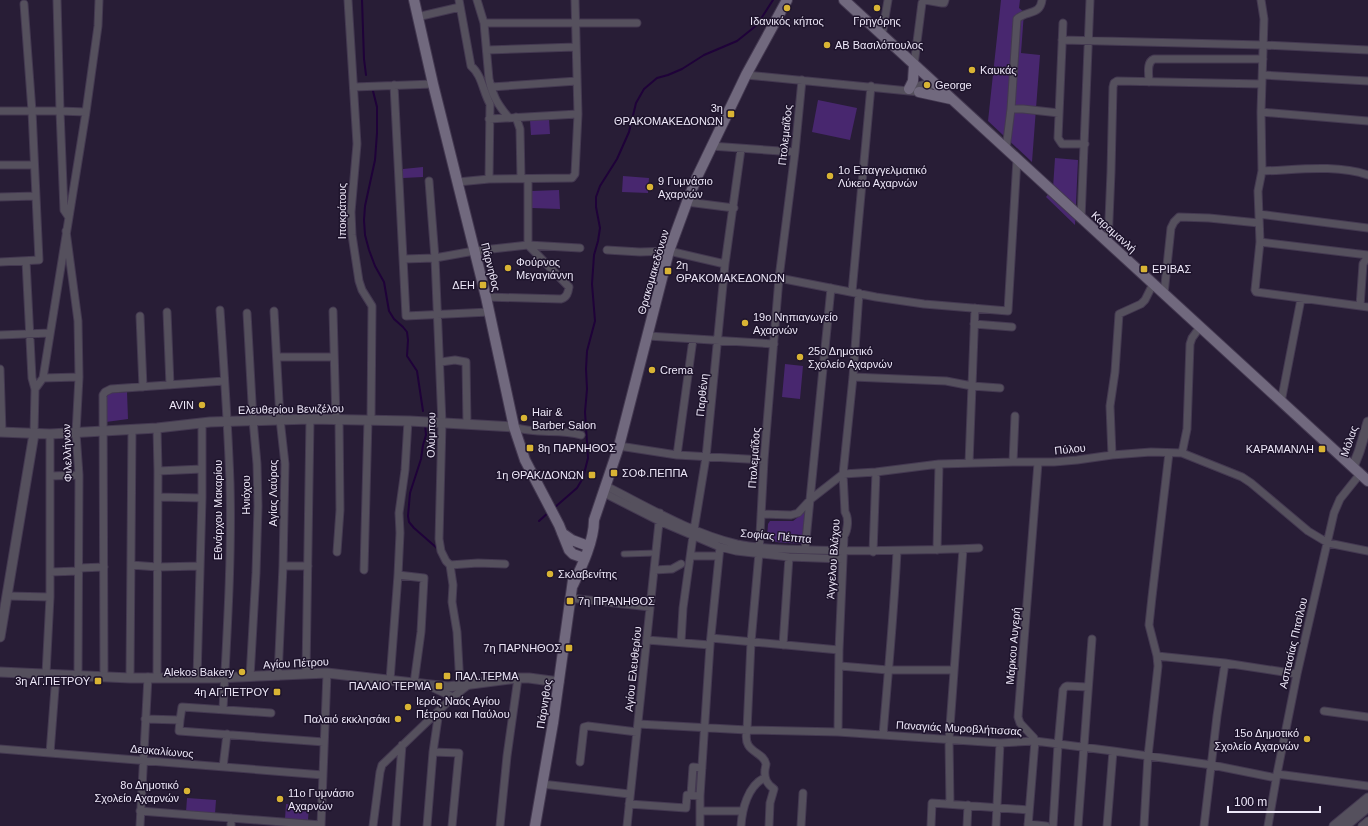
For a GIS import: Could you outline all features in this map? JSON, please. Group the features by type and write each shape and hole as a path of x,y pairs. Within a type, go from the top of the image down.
{"main road":[{"name":"Πάρνηθος","path":"414,0 433,84 486,297 514,427 525,460 554,516 569,550 572,554 581,558"},
{"name":"Θρακομακεδόνων","path":"585,545 588,528 594,520 619,446 669,251 687,202 711,146 746,75 787,0"},
{"name":"Καραμανλή","path":"844,0 1368,481"},
{"path":"907,89 914,80 914,65"},
{"path":"920,92 952,100"},
{"path":"562,533 572,540 585,545"},
{"name":"Πάρνηθος","path":"535,826 559,682 570,598 585,545"}],"street":[{"path":"58,0 64,210 68,216"},
{"path":"35,389 42,378 50,333 86,112 98,26 99,0"},
{"name":"Ιποκράτους","path":"348,0 357,144 351,228 359,281 372,306 370,420 364,570"},
{"path":"478,0 484,23 490,87 498,105 512,118 520,129 528,246 569,287 568,293 561,299 486,297"},
{"path":"458,182 489,179 572,178 575,174 578,114 575,0"},
{"path":"882,35 888,0"},
{"path":"914,65 922,3 925,0 942,3 944,0"},
{"path":"1006,150 1011,109 1017,19 1038,9 1041,6 1042,0"},
{"path":"1081,219 1090,0"},
{"path":"1261,0 1264,19 1260,112 1262,171 1258,191 1260,242 1255,284 1256,292 1368,307"},
{"path":"417,17 460,3 472,66 477,71 485,96 490,104 489,179"},
{"path":"0,262 39,260 32,111 24,4"},
{"path":"484,23 638,23"},
{"path":"1063,23 1058,138 1062,144 1085,144"},
{"path":"1062,40 1089,42 1263,45 1368,50"},
{"path":"486,50 576,47"},
{"path":"1149,82 1149,63 1154,59 1263,59"},
{"path":"746,75 907,89 920,92 929,88 934,82"},
{"path":"1262,75 1368,81"},
{"name":"Πτολεμαΐδος","path":"769,826 770,803 774,789 764,778 766,764 764,760 751,749 747,743 746,737 764,460 779,278 795,152 802,80"},
{"path":"490,87 577,81"},
{"path":"1108,243 1114,83 1117,81 1262,84"},
{"path":"907,89 934,82"},
{"path":"354,87 433,84"},
{"path":"394,85 406,316 489,312"},
{"name":"Άγγελου Βλάχου","path":"838,732 839,650 844,536 847,517 845,512 843,474 853,377 856,293 871,86"},
{"path":"1011,109 1059,113"},
{"path":"0,111 60,110 86,112"},
{"path":"1260,112 1368,121"},
{"path":"489,119 578,114"},
{"path":"711,146 795,152"},
{"name":"Παρθένη","path":"681,642 693,532 706,457 725,264 741,149"},
{"path":"779,278 924,304 1008,310 1017,159"},
{"path":"0,165 34,164"},
{"path":"1262,171 1342,169 1357,171 1368,175"},
{"name":"Ολύμπου","path":"430,181 441,362 442,423 439,539 441,551 446,561 450,565 453,585 452,602 458,632 460,686"},
{"path":"0,197 36,196"},
{"path":"687,202 734,208"},
{"path":"1259,214 1368,228"},
{"path":"1164,294 1171,228 1174,222 1180,217 1259,223"},
{"name":"Φιλελλήνων","path":"66,231 78,321 79,376 76,433 79,475 78,676"},
{"path":"1260,242 1368,256 1362,268 1360,306"},
{"path":"404,259 435,258 474,251 528,246 580,248"},
{"path":"607,250 640,252 669,251 725,264"},
{"path":"0,634 8,596 34,434 35,389 32,378 26,261"},
{"path":"1112,455 1110,406 1115,372 1119,314 1141,304 1145,300 1153,284"},
{"path":"805,550 832,288"},
{"path":"1281,402 1301,299"},
{"path":"969,463 975,308"},
{"name":"Εθνάρχου Μακαρίου","path":"220,310 228,422 230,484 230,529 223,709"},
{"name":"Αγίας Λαύρας","path":"274,311 280,419 285,464 283,566 278,676"},
{"path":"333,311 338,419 340,510 337,552"},
{"path":"167,312 170,385"},
{"name":"Ηνιόχου","path":"247,313 257,464 258,506 250,677"},
{"path":"140,316 143,387"},
{"path":"974,324 1012,327"},
{"path":"1182,452 1187,430 1190,344 1192,338 1200,327"},
{"path":"0,335 50,333"},
{"path":"648,336 774,344"},
{"path":"677,455 693,339"},
{"path":"276,357 334,357"},
{"path":"441,362 455,360 466,362 467,424"},
{"path":"0,369 1,432"},
{"path":"42,378 79,376"},
{"path":"853,377 946,381 972,386 1000,388"},
{"path":"104,677 103,398 105,392 111,389 224,381"},
{"path":"1013,462 1015,416"},
{"name":"Ελευθερίου Βενιζέλου","path":"1,432 34,434 76,433 157,428 202,422 280,419 338,419 514,427 530,431 568,431 581,435"},
{"path":"306,674 310,419"},
{"path":"390,680 398,575 400,533 399,513 405,470 408,421"},
{"path":"197,678 202,498 202,422"},
{"name":"Μόλας","path":"1356,470 1359,452 1366,437 1368,422"},
{"path":"140,826 145,719 153,678 158,567 157,428"},
{"path":"130,678 132,429"},
{"path":"46,674 50,597 50,434"},
{"path":"619,446 677,455 764,460"},
{"name":"Πύλου","path":"843,474 876,472 940,464 1013,462 1038,463 1151,452 1182,452 1242,477 1308,530 1328,543 1368,551"},
{"path":"1144,826 1148,756 1158,666 1149,625 1169,453"},
{"name":"Μάρκου Αυγερή","path":"1035,742 1034,738 1020,723 1018,717 1038,463"},
{"path":"937,550 940,464"},
{"path":"158,471 202,469"},
{"name":"Ασπασίας Πιτσίλου","path":"1268,826 1276,776 1297,674 1334,513 1356,470"},
{"path":"873,552 876,472"},
{"path":"761,514 798,513 811,499 843,474"},
{"path":"51,476 79,475"},
{"name":"Σοφίας Πέππα","path":"605,490 693,532 720,547 736,551 805,550 843,555"},
{"path":"158,497 202,498"},
{"name":"Αγίου Ελευθερίου","path":"627,826 629,794 660,517"},
{"name":"Σοφίας Πέππα","path":"693,532 789,557 980,548"},
{"path":"700,826 700,796 710,641 720,547"},
{"path":"950,804 949,740 963,549"},
{"path":"883,735 894,610 897,551"},
{"path":"624,554 656,553"},
{"path":"691,556 719,556"},
{"path":"783,645 789,557"},
{"path":"450,565 478,563 505,564"},
{"path":"654,570 672,569 681,564"},
{"path":"131,565 158,567 200,566"},
{"path":"283,566 308,566"},
{"path":"50,572 104,567"},
{"path":"398,575 424,578 421,632 414,683 428,686 453,697"},
{"path":"8,596 50,597"},
{"path":"570,598 650,607"},
{"path":"1078,826 1092,639"},
{"path":"647,640 681,642 751,642 839,650"},
{"path":"1157,656 1225,663 1297,674"},
{"path":"1204,826 1225,663"},
{"name":"Αγίου Πέτρου","path":"0,666 32,673"},
{"path":"840,666 888,670 954,670"},
{"name":"Αγίου Πέτρου","path":"0,672 130,678 225,678 327,673 448,687 518,678 559,682"},
{"path":"140,811 321,825 327,673"},
{"path":"50,753 56,675"},
{"path":"500,826 507,756 518,678"},
{"path":"373,826 382,765 453,697 470,685 478,684"},
{"path":"1053,826 1063,690 1068,686 1088,687"},
{"path":"271,713 182,707 179,731 324,742"},
{"path":"427,826 433,752 439,711"},
{"path":"1324,711 1368,717"},
{"path":"145,719 180,720"},
{"name":"Παναγιάς Μυροβλήτισσας","path":"638,724 747,730 838,732 1000,743 1035,742 1113,751 1276,776 1368,786"},
{"path":"580,762 584,727 588,726 637,732"},
{"path":"223,767 227,734"},
{"path":"1035,742 1028,825 1046,826"},
{"path":"996,826 1000,743"},
{"path":"396,826 402,746"},
{"name":"Δευκαλίωνος","path":"0,749 323,775"},
{"path":"1107,826 1113,751"},
{"path":"433,752 458,753 452,826"},
{"path":"691,796 692,767 702,768"},
{"path":"741,826 742,811 753,787 759,780 764,778"},
{"path":"542,784 629,794"},
{"path":"801,826 803,793"},
{"path":"629,804 686,808 687,795 700,796"},
{"path":"1334,826 1368,798"},
{"path":"931,826 932,803 1029,810"},
{"path":"967,826 968,806"},
{"path":"1345,826 1368,807"},
{"path":"700,811 742,811"},
{"path":"231,818 231,826"},
{"path":"1362,826 1368,820"}],"shaded area":[{"path":"1001,0 1020,0 1019,8 1024,12 1021,53 1040,55 1032,162 988,121"},
{"path":"818,100 857,108 850,140 812,132"},
{"path":"549,119 550,134 531,135 530,120"},
{"path":"1055,158 1078,160 1075,225 1046,197 1053,188"},
{"path":"423,167 423,177 403,178 403,169"},
{"path":"623,176 649,178 648,193 622,192"},
{"path":"559,190 560,209 532,208 532,191"},
{"path":"785,364 803,366 800,399 782,397"},
{"path":"127,392 128,419 106,422 106,393"},
{"path":"806,511 802,544 778,542 767,538 768,524 770,521 793,521"},
{"path":"187,798 216,800 215,814 186,812"},
{"path":"286,804 309,806 308,820 285,819"}],"waterway":[{"path":"362,0 366,75"},
{"path":"554,508 577,488 583,478 588,458 585,412 587,389 586,369 587,351 595,321 592,284 594,255 600,228 596,207 596,197 600,186 617,159 629,132 636,103 644,89 657,78 682,69 704,55 737,41 757,25 773,0"},
{"path":"373,91 377,107 377,133 375,160 365,206 365,235 375,266 384,282 389,311 394,319 407,332 407,356 417,371 423,411"},
{"path":"425,425 426,435 421,459 410,493 408,516 409,522 414,528 438,549"},
{"path":"539,521 549,512"}],"place":[{"name":"Ιδανικός κήπος","path":"787,8"},
{"name":"Γρηγόρης","path":"877,8"},
{"name":"ΑΒ Βασιλόπουλος","path":"827,45"},
{"name":"Καυκάς","path":"972,70"},
{"name":"George","path":"927,85"},
{"name":"3η ΘΡΑΚΟΜΑΚΕΔΟΝΩΝ","path":"731,114"},
{"name":"1ο Επαγγελματικό Λύκειο Αχαρνών","path":"830,176"},
{"name":"9 Γυμνάσιο Αχαρνών","path":"650,187"},
{"name":"Φούρνος Μεγαγιάννη","path":"508,268"},
{"name":"ΕΡΙΒΑΣ","path":"1144,269"},
{"name":"2η ΘΡΑΚΟΜΑΚΕΔΟΝΩΝ","path":"668,271"},
{"name":"ΔΕΗ","path":"483,285"},
{"name":"19ο Νηπιαγωγείο Αχαρνών","path":"745,323"},
{"name":"25ο Δημοτικό Σχολείο Αχαρνών","path":"800,357"},
{"name":"Crema","path":"652,370"},
{"name":"AVIN","path":"202,405"},
{"name":"Hair & Barber Salon","path":"524,418"},
{"name":"8η ΠΑΡΝΗΘΟΣ","path":"530,448"},
{"name":"ΚΑΡΑΜΑΝΛΗ","path":"1322,449"},
{"name":"ΣΟΦ.ΠΕΠΠΑ","path":"614,473"},
{"name":"1η ΘΡΑΚ/ΔΟΝΩΝ","path":"592,475"},
{"name":"Σκλαβενίτης","path":"550,574"},
{"name":"7η ΠΡΑΝΗΘΟΣ","path":"570,601"},
{"name":"7η ΠΑΡΝΗΘΟΣ","path":"569,648"},
{"name":"Alekos Bakery","path":"242,672"},
{"name":"ΠΑΛ.ΤΕΡΜΑ","path":"447,676"},
{"name":"3η ΑΓ.ΠΕΤΡΟΥ","path":"98,681"},
{"name":"ΠΑΛΑΙΟ ΤΕΡΜΑ","path":"439,686"},
{"name":"4η ΑΓ.ΠΕΤΡΟΥ","path":"277,692"},
{"name":"Ιερός Ναός Αγίου Πέτρου και Παύλου","path":"408,707"},
{"name":"Παλαιό εκκλησάκι","path":"398,719"},
{"name":"15ο Δημοτικό Σχολείο Αχαρνών","path":"1307,739"},
{"name":"8ο Δημοτικό Σχολείο Αχαρνών","path":"187,791"},
{"name":"11ο Γυμνάσιο Αχαρνών","path":"280,799"}]}
